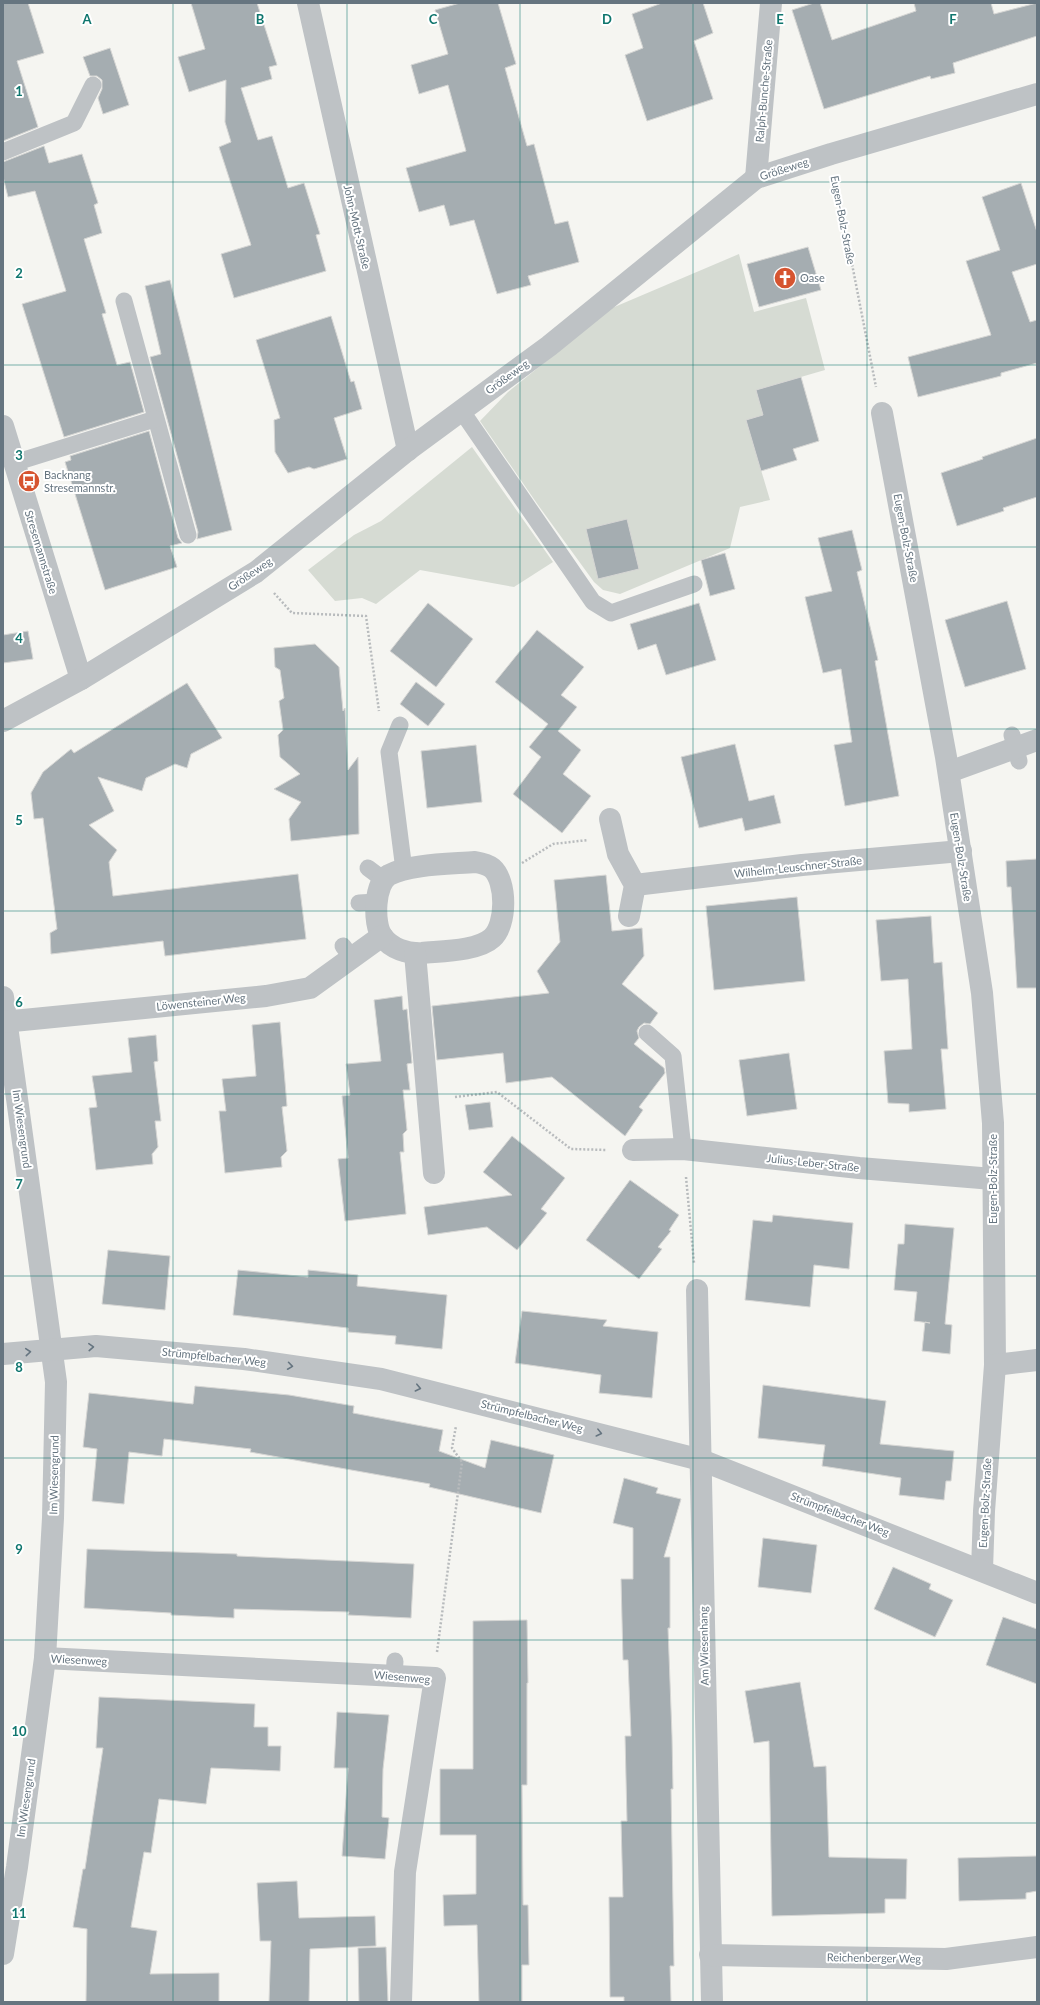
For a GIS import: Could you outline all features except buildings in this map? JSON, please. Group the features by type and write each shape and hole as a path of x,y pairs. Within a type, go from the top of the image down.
{"street":[{"name":"John-Mott-Straße","path":"308,3 408,450"},
{"name":"Ralph-Bunche-Straße","path":"756,178 771,3"},
{"name":"Größeweg","path":"3,721 81,679 256,572 408,450 549,346 756,178 831,154 1037,94"},
{"name":"Eugen-Bolz-Straße","path":"882,413 949,772 982,993 993,1123 992,1178 995,1365 984,1511 982,1570"},
{"name":"Stresemannstraße","path":"3,426 81,679"},
{"path":"949,772 1037,740"},
{"path":"610,820 618,854 635,885 630,916"},
{"name":"Wilhelm-Leuschner-Straße","path":"635,885 802,865 961,851"},
{"path":"475,862 486,864 493,869 498,878 503,900 503,917 499,929 492,938 480,946 415,953 396,949 382,936 376,917 368,903 379,885 376,874 387,875 404,870 475,862"},
{"name":"Löwensteiner Weg","path":"5,1022 266,996 310,988 311,978 347,952 382,936"},
{"path":"415,953 434,1173"},
{"name":"Im Wiesengrund","path":"3,997 5,1022 53,1350 56,1382 53,1503 45,1658 18,1859 3,1954"},
{"name":"Julius-Leber-Straße","path":"633,1150 683,1149 859,1168 992,1178"},
{"name":"Am Wiesenhang","path":"697,1290 712,2002"},
{"name":"Strümpfelbacher Weg","path":"3,1354 96,1346 244,1359 381,1379 701,1460 1037,1593"},
{"path":"995,1365 1037,1360"},
{"name":"Wiesenweg","path":"45,1658 395,1668 434,1678 405,1872 401,2002"},
{"name":"Reichenberger Weg","path":"710,1955 946,1959 1037,1947"}],"lane":[{"path":"3,152 74,123 93,85"},
{"path":"124,301 155,419 188,534"},
{"path":"461,410 593,602 611,613 694,584"},
{"path":"14,463 155,419"},
{"path":"400,725 389,752 404,870"},
{"path":"647,1033 673,1056 683,1149"}],"path":[{"name":"Eugen-Bolz-Straße","path":"831,154 882,413"},
{"path":"256,572 292,613 366,616 379,712"},
{"path":"519,864 553,844 592,840 618,854"},
{"path":"427,1100 497,1092 571,1149 633,1150"},
{"path":"683,1149 697,1290"},
{"path":"438,1638 462,1462 452,1448 454,1436"}],"shaded area":[{"path":"739,254 754,312 806,298 825,370 756,390 763,415 746,420 770,500 740,507 730,548 620,594 603,590 594,582 538,505 480,421 508,392 612,308"},
{"path":"472,447 553,562 514,587 420,570 376,604 362,598 335,601 308,570 354,535 381,521"}],"place":[{"name":"Oase","path":"785,278"},
{"name":"Backnang Stresemannstr.","path":"29,481"}]}
